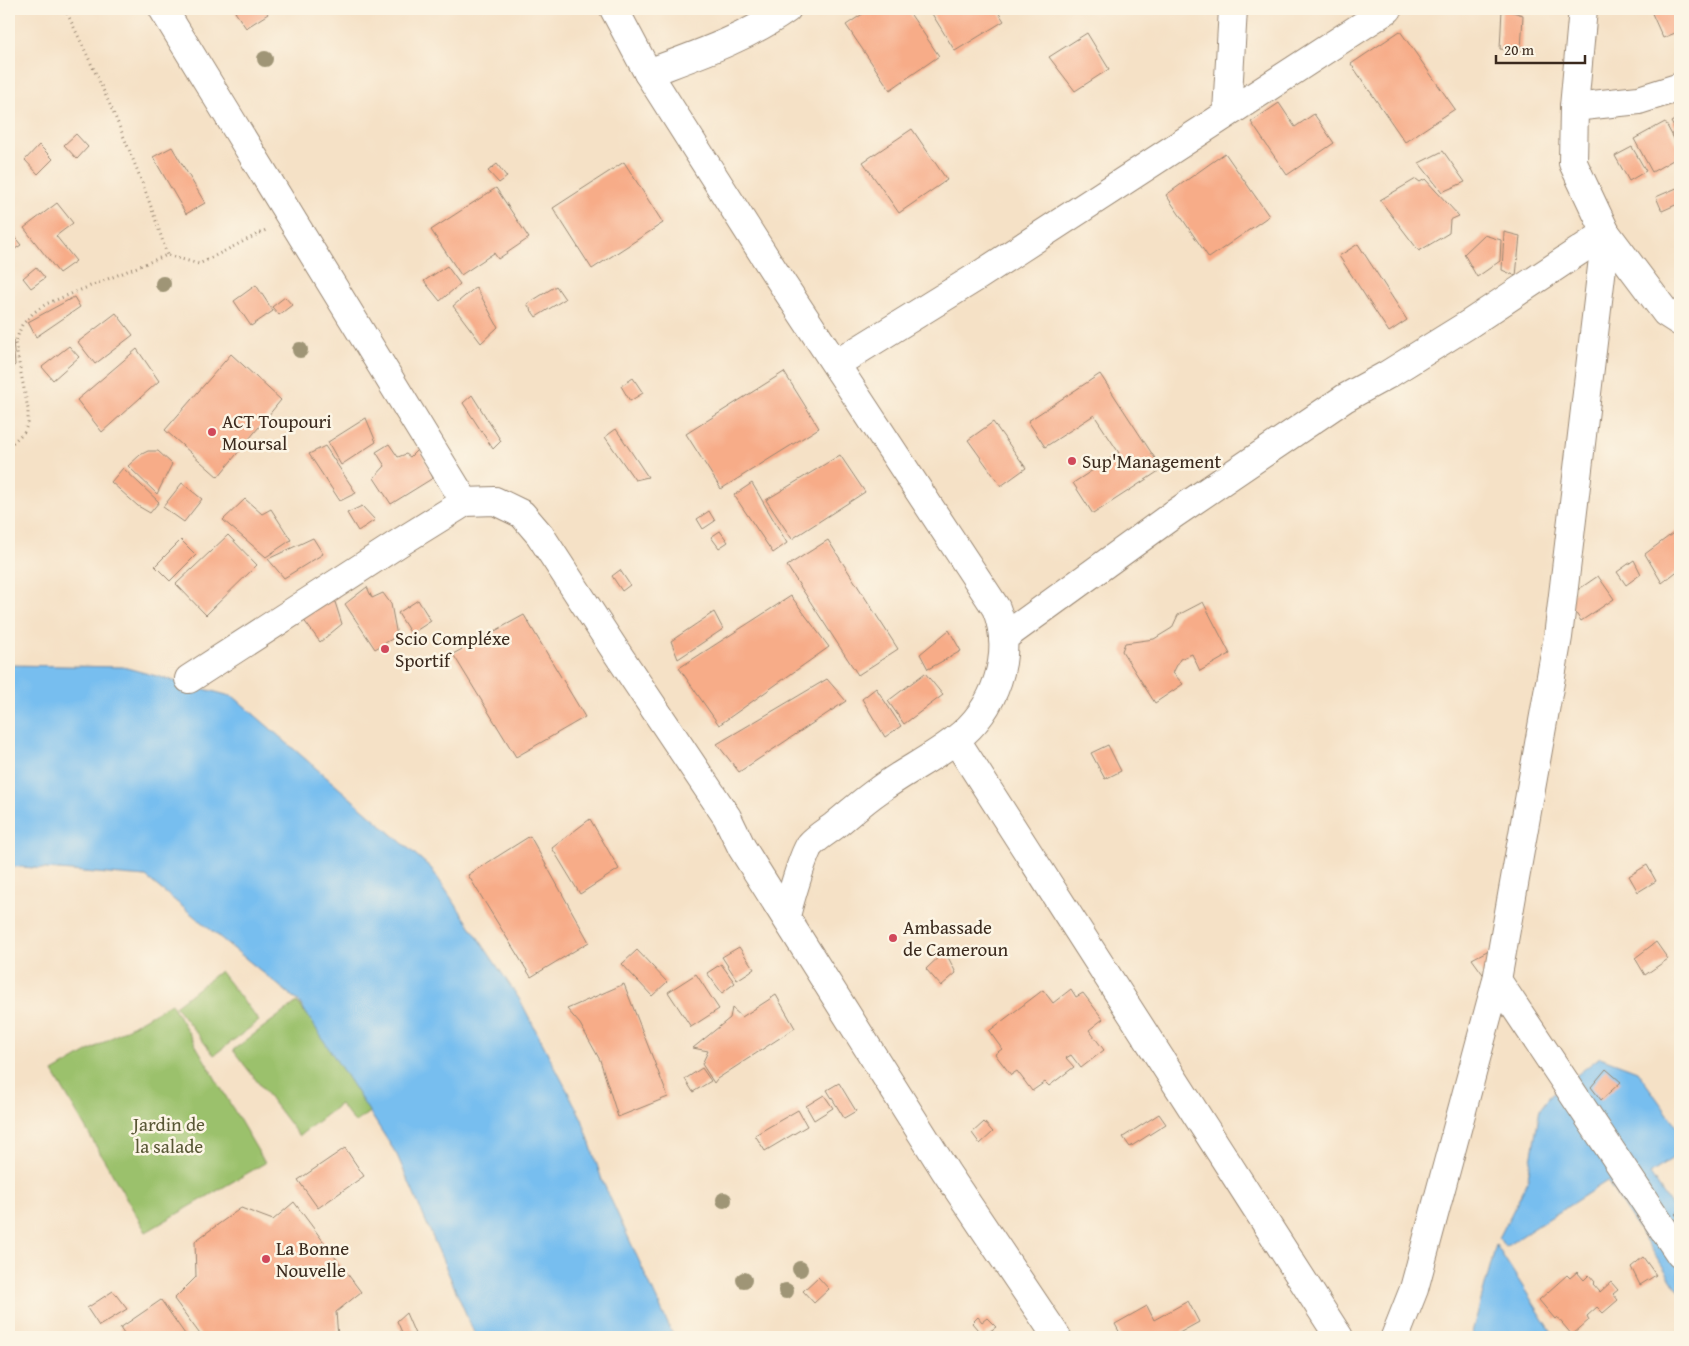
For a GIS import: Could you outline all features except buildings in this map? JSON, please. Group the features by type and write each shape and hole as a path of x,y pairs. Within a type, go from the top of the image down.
{"street":[{"path":"163,9 465,502"},
{"path":"614,9 648,73 767,260 996,608 1002,622 1004,657 1000,676 991,698 970,726 956,740 879,790 808,846 786,916"},
{"path":"648,73 734,40 773,19 787,9"},
{"path":"1228,112 1233,9"},
{"path":"836,364 974,278 1388,9"},
{"path":"1583,9 1574,107 1573,163 1606,233 1666,313 1680,322"},
{"path":"1574,107 1639,100 1680,87"},
{"path":"1003,638 1174,514 1345,398 1469,324 1606,233"},
{"path":"1395,1337 1414,1289 1497,980 1558,637 1606,233"},
{"path":"189,679 390,548 465,502 495,501 522,514 540,536 727,817 742,848 946,1172 1057,1337"},
{"path":"956,740 1339,1337"},
{"path":"1497,980 1680,1254"}],"path":[{"path":"65,9 104,88 157,222 167,255"},
{"path":"9,446 24,432 28,423 28,410 15,343 22,325 33,314 46,304 167,255 199,264 290,217"}],"green space":[{"path":"220,971 259,1021 214,1055 175,1006"},
{"path":"297,1002 377,1106 355,1123 340,1104 299,1136 233,1050"},
{"name":"Jardin de la salade","path":"171,1003 265,1163 146,1232 53,1072"}],"water":[{"path":"9,665 123,667 234,697 431,868 520,1000 582,1119 602,1180 674,1337 476,1337 397,1155 299,1002 146,877 9,866"},
{"path":"1600,1057 1637,1071 1680,1131 1680,1153 1650,1174 1680,1219 1680,1293 1607,1181 1505,1247 1499,1238 1527,1183 1540,1109 1550,1096"},
{"path":"1496,1245 1555,1337 1471,1337"}],"place":[{"name":"ACT Toupouri Moursal","path":"212,432"},
{"name":"Sup'Management","path":"1072,461"},
{"name":"Scio Compléxe Sportif","path":"385,649"},
{"name":"Ambassade de Cameroun","path":"893,938"},
{"name":"La Bonne Nouvelle","path":"266,1259"}]}
